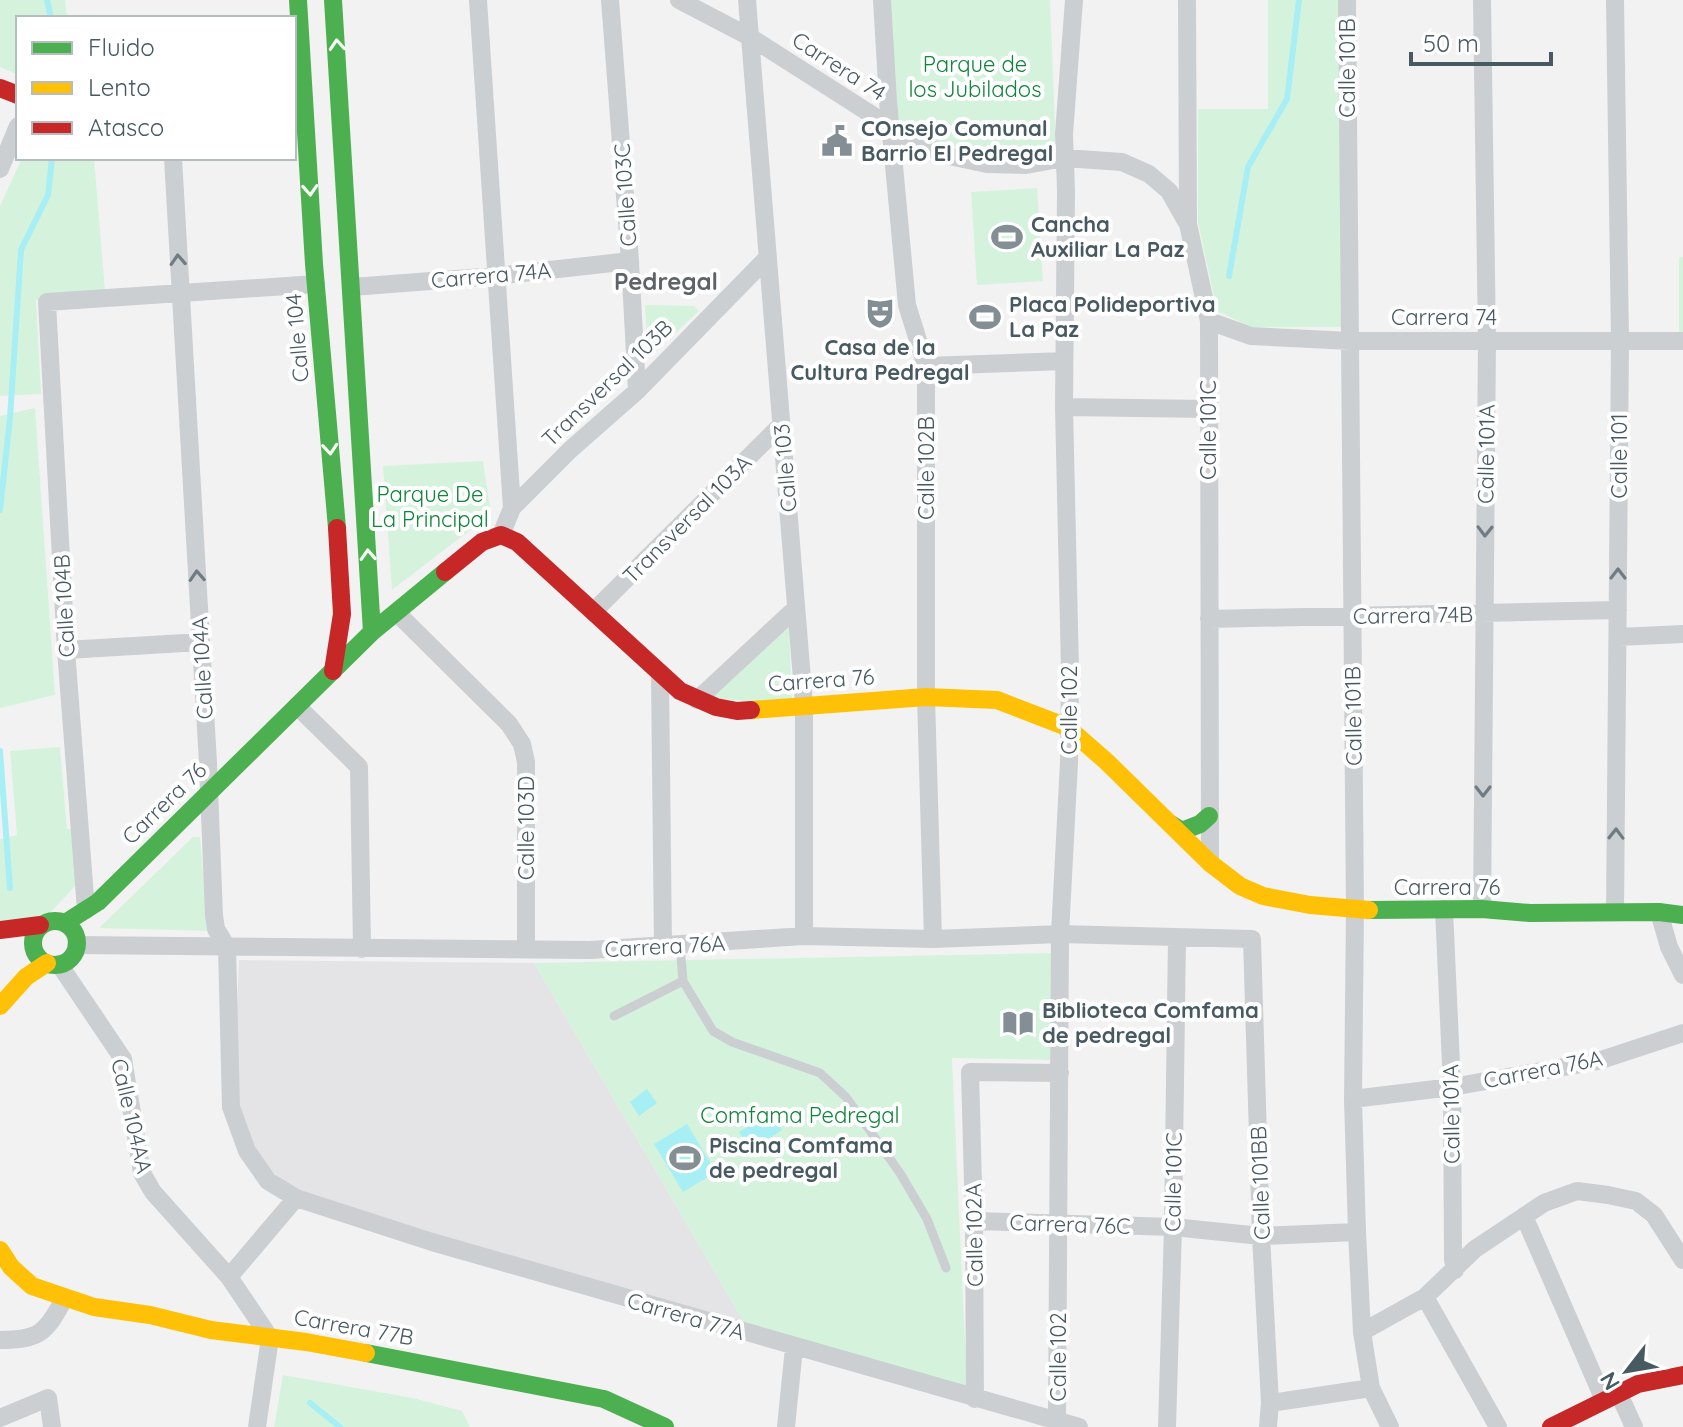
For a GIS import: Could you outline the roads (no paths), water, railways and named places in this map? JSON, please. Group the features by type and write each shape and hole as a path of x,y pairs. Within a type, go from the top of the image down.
{"street":[{"name":"Calle 104","path":"298,0 299,91 342,614 333,671"},
{"path":"333,0 372,632"},
{"path":"478,0 512,508 501,535"},
{"name":"Calle 103C","path":"610,0 637,391"},
{"name":"Carrera 74","path":"679,0 750,37 891,128 949,156 987,164 1026,165 1064,158 1122,162 1149,174 1169,191 1188,224"},
{"name":"Calle 103","path":"747,0 804,704 804,936"},
{"name":"Calle 102B","path":"882,0 907,305 926,366 926,697 933,939"},
{"name":"Calle 102","path":"1057,1420 1060,934 1069,762 1070,670 1064,407 1064,158 1074,0"},
{"name":"Calle 101C","path":"1187,0 1188,224 1209,321 1210,863"},
{"name":"Calle 101B","path":"1347,0 1355,910 1353,1099 1357,1232 1362,1332 1371,1388 1390,1427"},
{"name":"Calle 101A","path":"1482,0 1487,341 1482,909"},
{"name":"Calle 101","path":"1615,0 1620,341 1615,912"},
{"path":"299,91 340,88"},
{"path":"0,169 16,131"},
{"name":"Calle 104A","path":"173,160 216,929 227,947 231,1107 247,1151 268,1181 296,1198"},
{"name":"Transversal 103B","path":"512,508 570,450 637,391 768,257"},
{"name":"Carrera 74A","path":"352,287 496,276 630,261"},
{"path":"180,293 316,284"},
{"name":"Calle 104B","path":"92,906 66,650 47,302 180,293"},
{"name":"Carrera 74","path":"1209,321 1251,336 1350,341 1683,341"},
{"path":"926,366 1064,361"},
{"path":"1064,407 1208,409"},
{"name":"Transversal 103A","path":"593,612 781,425"},
{"name":"Carrera 76","path":"72,935 92,906 372,632 482,542 501,535 517,542 660,675 697,700 737,711 926,697 997,700 1067,727 1210,863 1240,886 1263,896 1355,910 1482,909 1530,913 1659,912 1683,915"},
{"path":"697,700 796,608"},
{"name":"Carrera 74B","path":"1209,619 1618,610"},
{"name":"Calle 103D","path":"397,613 509,724 522,744 526,762 526,949"},
{"path":"1618,637 1683,634"},
{"path":"66,650 201,642"},
{"path":"660,675 671,946"},
{"path":"297,706 359,767 362,949"},
{"path":"1171,824 1182,831 1200,824 1209,816"},
{"path":"182,820 200,821 211,829"},
{"name":"Calle 101A","path":"1444,909 1452,1087 1455,1270"},
{"path":"1659,912 1669,947 1683,975"},
{"path":"52,921 72,935 71,958 44,957 3,930 52,921"},
{"path":"40,925 34,935 44,957"},
{"name":"Carrera 76A","path":"72,935 227,947 590,950 804,936 933,939 1060,934 1252,939"},
{"name":"Calle 101C","path":"1167,1427 1177,937"},
{"name":"Calle 101BB","path":"1252,939 1261,1236 1270,1403 1268,1427"},
{"path":"0,1006 44,957"},
{"name":"Calle 104AA","path":"44,957 123,1059 142,1173 153,1192 229,1277 270,1338"},
{"name":"Carrera 76A","path":"1353,1099 1452,1087 1598,1061 1683,1033"},
{"name":"Calle 102A","path":"975,1399 970,1072 1060,1073"},
{"path":"1362,1332 1425,1297 1475,1249 1524,1216 1544,1203 1577,1191 1636,1201 1654,1215 1682,1258"},
{"path":"229,1277 296,1198"},
{"name":"Carrera 77A","path":"296,1198 432,1242 975,1399 1028,1420 1057,1420 1079,1427"},
{"path":"1524,1216 1612,1397 1634,1427"},
{"name":"Carrera 76C","path":"974,1221 1173,1227 1261,1236 1357,1232"},
{"path":"1682,1258 1683,1235"},
{"path":"0,1250 6,1267"},
{"name":"Carrera 77B","path":"6,1267 32,1286 94,1307 150,1315 211,1330 473,1372 604,1399 665,1427"},
{"path":"1425,1297 1498,1427"},
{"path":"0,1340 21,1340 39,1334 53,1320 64,1299"},
{"path":"257,1427 270,1338"},
{"path":"786,1427 794,1348"},
{"path":"1551,1427 1638,1384 1683,1375"},
{"path":"1270,1403 1371,1388"},
{"path":"0,1418 48,1398 52,1427"}],"lane":[{"path":"671,946 683,981 713,1031 732,1042 820,1073 846,1097 920,1207 946,1268"},
{"path":"614,1016 683,981"}],"water":[{"path":"647,1089 657,1103 639,1116 630,1102"},
{"path":"771,1112 782,1130 751,1150 739,1132"},
{"name":"Piscina Comfama de pedregal","path":"687,1124 716,1172 683,1192 654,1144"}],"waterway":[{"path":"47,0 51,16"},
{"path":"1229,276 1248,167 1287,99 1299,0"},
{"path":"0,510 10,418 21,250 48,195 52,160"},
{"path":"0,751 10,888"},
{"path":"310,1403 340,1427"}],"place":[{"name":"COnsejo Comunal Barrio El Pedregal","path":"837,141"},
{"name":"Cancha Auxiliar La Paz","path":"1007,237"},
{"name":"Casa de la Cultura Pedregal","path":"880,313"},
{"name":"Placa Polideportiva La Paz","path":"985,317"},
{"name":"Biblioteca Comfama de pedregal","path":"1018,1023"},
{"name":"Piscina Comfama de pedregal","path":"685,1158"}],"district":[{"name":"Pedregal","path":"666,281"}],"park label":[{"name":"Parque de los Jubilados","path":"975,76"},
{"name":"Parque De La Principal","path":"430,506"},
{"name":"Comfama Pedregal","path":"800,1115"}]}
